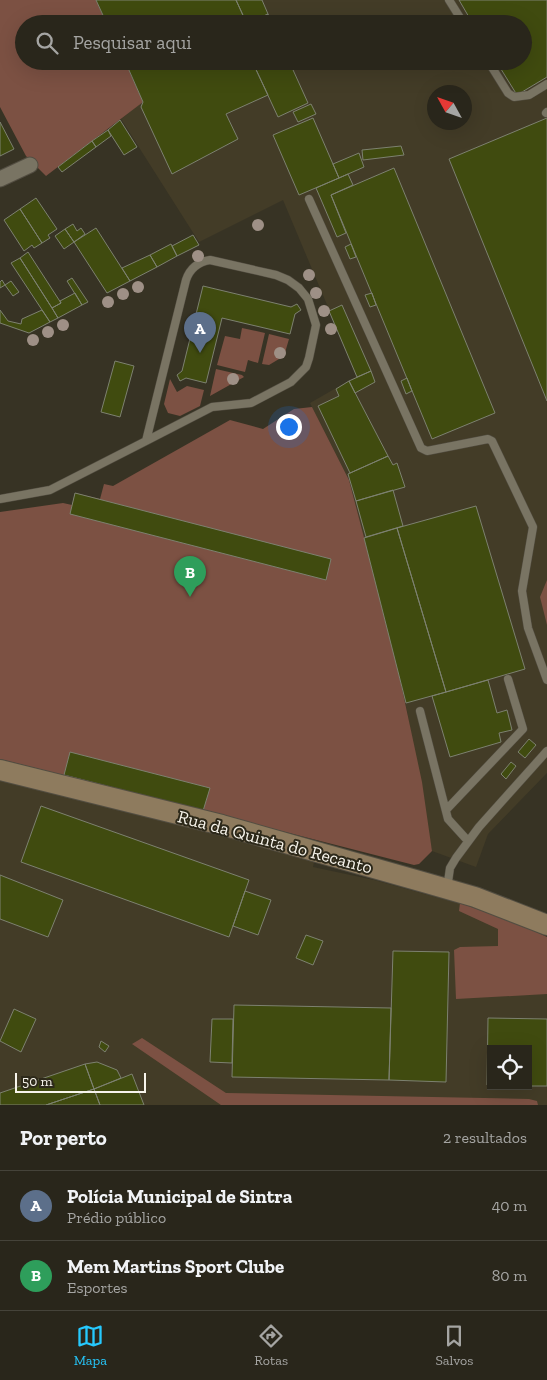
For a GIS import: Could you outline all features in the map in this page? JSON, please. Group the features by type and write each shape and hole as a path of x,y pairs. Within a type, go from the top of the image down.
{"street":[{"path":"0,179 30,165"},
{"name":"Rua da Quinta do Recanto","path":"0,770 222,826 447,889 475,897 547,925"}],"lane":[{"path":"449,0 458,15"},
{"path":"494,70 508,92 514,97 529,95 547,84"},
{"path":"309,199 421,448 427,452 488,439 492,440 501,456 533,527 522,591 528,628 547,680"},
{"path":"0,498 45,492 146,441 212,407 251,403 300,376 310,358 316,325 308,299 299,288 288,280 276,275 217,261 204,261 192,268 186,280 146,441"},
{"path":"446,810 523,730 508,678"},
{"path":"420,711 450,823 468,841"},
{"path":"447,889 450,868 468,841 547,751"}],"shaded area":[{"path":"0,0 96,0 103,15 15,15 15,70 129,70 143,102 46,176 26,156 0,107"},
{"path":"96,0 547,0 547,773 488,834 476,867 432,851 407,711 349,480 310,403 357,376 283,200 199,242 121,119 143,101 129,70 532,70 532,15 103,15"},
{"path":"242,328 265,333 258,363 248,360 245,372 217,365 225,336 240,339"},
{"path":"269,334 289,339 284,356 269,365 262,364"},
{"path":"216,369 242,375 244,377 210,396"},
{"path":"170,379 177,392 187,386 204,390 200,406 180,416 168,413 164,404"},
{"path":"312,407 349,480 395,656 422,782 432,851 419,864 414,865 0,759 0,512 63,503 72,505 75,493 100,499 104,484 113,486 230,420 263,429 294,409"},
{"path":"547,580 547,625 540,597"},
{"path":"0,759 318,841 313,867 374,880 472,907 547,937 547,1105 0,1105"},
{"path":"460,903 521,925 547,937 547,994 456,999 454,950 460,947 498,946 498,929 459,911"},
{"path":"142,1038 226,1093 529,1099 537,1101 538,1105 221,1105 132,1044"}],"building":[{"path":"96,0 236,0 243,15 103,15"},
{"path":"236,0 262,0 268,14 266,15 243,15"},
{"path":"459,0 547,0 547,77 517,95 502,70 532,70 532,15 468,15"},
{"path":"129,70 256,70 268,95 226,114 238,139 172,174 141,107 143,102"},
{"path":"256,70 293,70 308,103 278,117"},
{"path":"311,104 316,114 298,122 293,112"},
{"path":"313,118 339,178 299,195 273,135"},
{"path":"547,118 547,401 449,159"},
{"path":"120,120 137,147 124,155 108,130"},
{"path":"0,122 14,149 0,156"},
{"path":"108,130 111,136 96,147 92,141"},
{"path":"92,141 96,147 62,172 58,167"},
{"path":"401,146 404,155 363,160 362,150"},
{"path":"359,153 364,167 339,178 333,164"},
{"path":"394,168 495,413 432,439 331,195"},
{"path":"348,174 353,185 331,195 346,233 337,237 316,188"},
{"path":"36,198 57,229 48,235 50,238 42,243 20,209"},
{"path":"20,209 42,243 34,248 32,245 24,251 4,220"},
{"path":"73,224 77,231 81,228 85,234 74,242 65,229"},
{"path":"96,228 130,281 107,293 74,242"},
{"path":"65,229 74,242 64,249 55,236"},
{"path":"193,235 199,245 177,256 172,246"},
{"path":"171,244 177,256 157,267 150,255"},
{"path":"351,244 356,257 350,259 345,247"},
{"path":"28,252 61,303 52,308 20,258"},
{"path":"150,255 157,267 130,281 122,268"},
{"path":"20,258 58,318 50,322 11,263"},
{"path":"72,278 88,302 82,305 67,281"},
{"path":"2,280 5,285 0,288 0,282"},
{"path":"11,281 19,292 13,296 5,285"},
{"path":"203,286 291,307 297,304 301,310 295,314 290,334 222,318 206,383 186,378 180,381 177,375 182,371"},
{"path":"75,293 82,305 58,318 52,308"},
{"path":"372,293 376,305 370,307 365,295"},
{"path":"342,305 371,371 357,377 329,311"},
{"path":"0,310 8,321 21,324 22,319 42,310 50,322 29,333 0,323"},
{"path":"115,361 134,366 120,417 101,412"},
{"path":"371,371 375,382 355,393 349,381"},
{"path":"407,378 412,391 406,394 401,381"},
{"path":"349,381 388,456 350,473 318,406 339,396 336,389"},
{"path":"388,456 393,465 397,463 405,487 356,501 348,474"},
{"path":"393,490 403,526 366,537 356,501"},
{"path":"75,493 331,559 326,580 70,514"},
{"path":"476,506 525,669 446,692 397,528"},
{"path":"397,528 446,692 406,703 364,538"},
{"path":"488,680 497,713 507,710 512,730 499,733 501,742 450,757 432,696"},
{"path":"529,739 536,745 525,758 518,752"},
{"path":"70,752 210,788 203,811 64,775"},
{"path":"511,762 516,766 506,779 501,774"},
{"path":"41,806 249,880 229,937 21,862"},
{"path":"0,875 63,900 48,937 0,919"},
{"path":"245,891 271,900 258,935 233,926"},
{"path":"306,935 323,941 313,965 296,958"},
{"path":"393,951 449,952 446,1082 389,1080"},
{"path":"234,1005 391,1008 389,1080 232,1077"},
{"path":"14,1009 36,1019 21,1052 0,1041"},
{"path":"488,1018 547,1019 547,1086 532,1086 532,1045 488,1045"},
{"path":"212,1019 233,1019 232,1063 210,1062"},
{"path":"101,1041 109,1046 105,1052 99,1047"},
{"path":"97,1062 117,1070 121,1078 94,1089 85,1064"},
{"path":"85,1064 94,1089 46,1105 0,1105 0,1093"},
{"path":"132,1074 144,1105 100,1105 94,1089"},
{"path":"94,1089 100,1105 46,1105"}],"place":[{"name":"Polícia Municipal de Sintra","path":"200,353"},
{"name":"Mem Martins Sport Clube","path":"190,597"}]}
